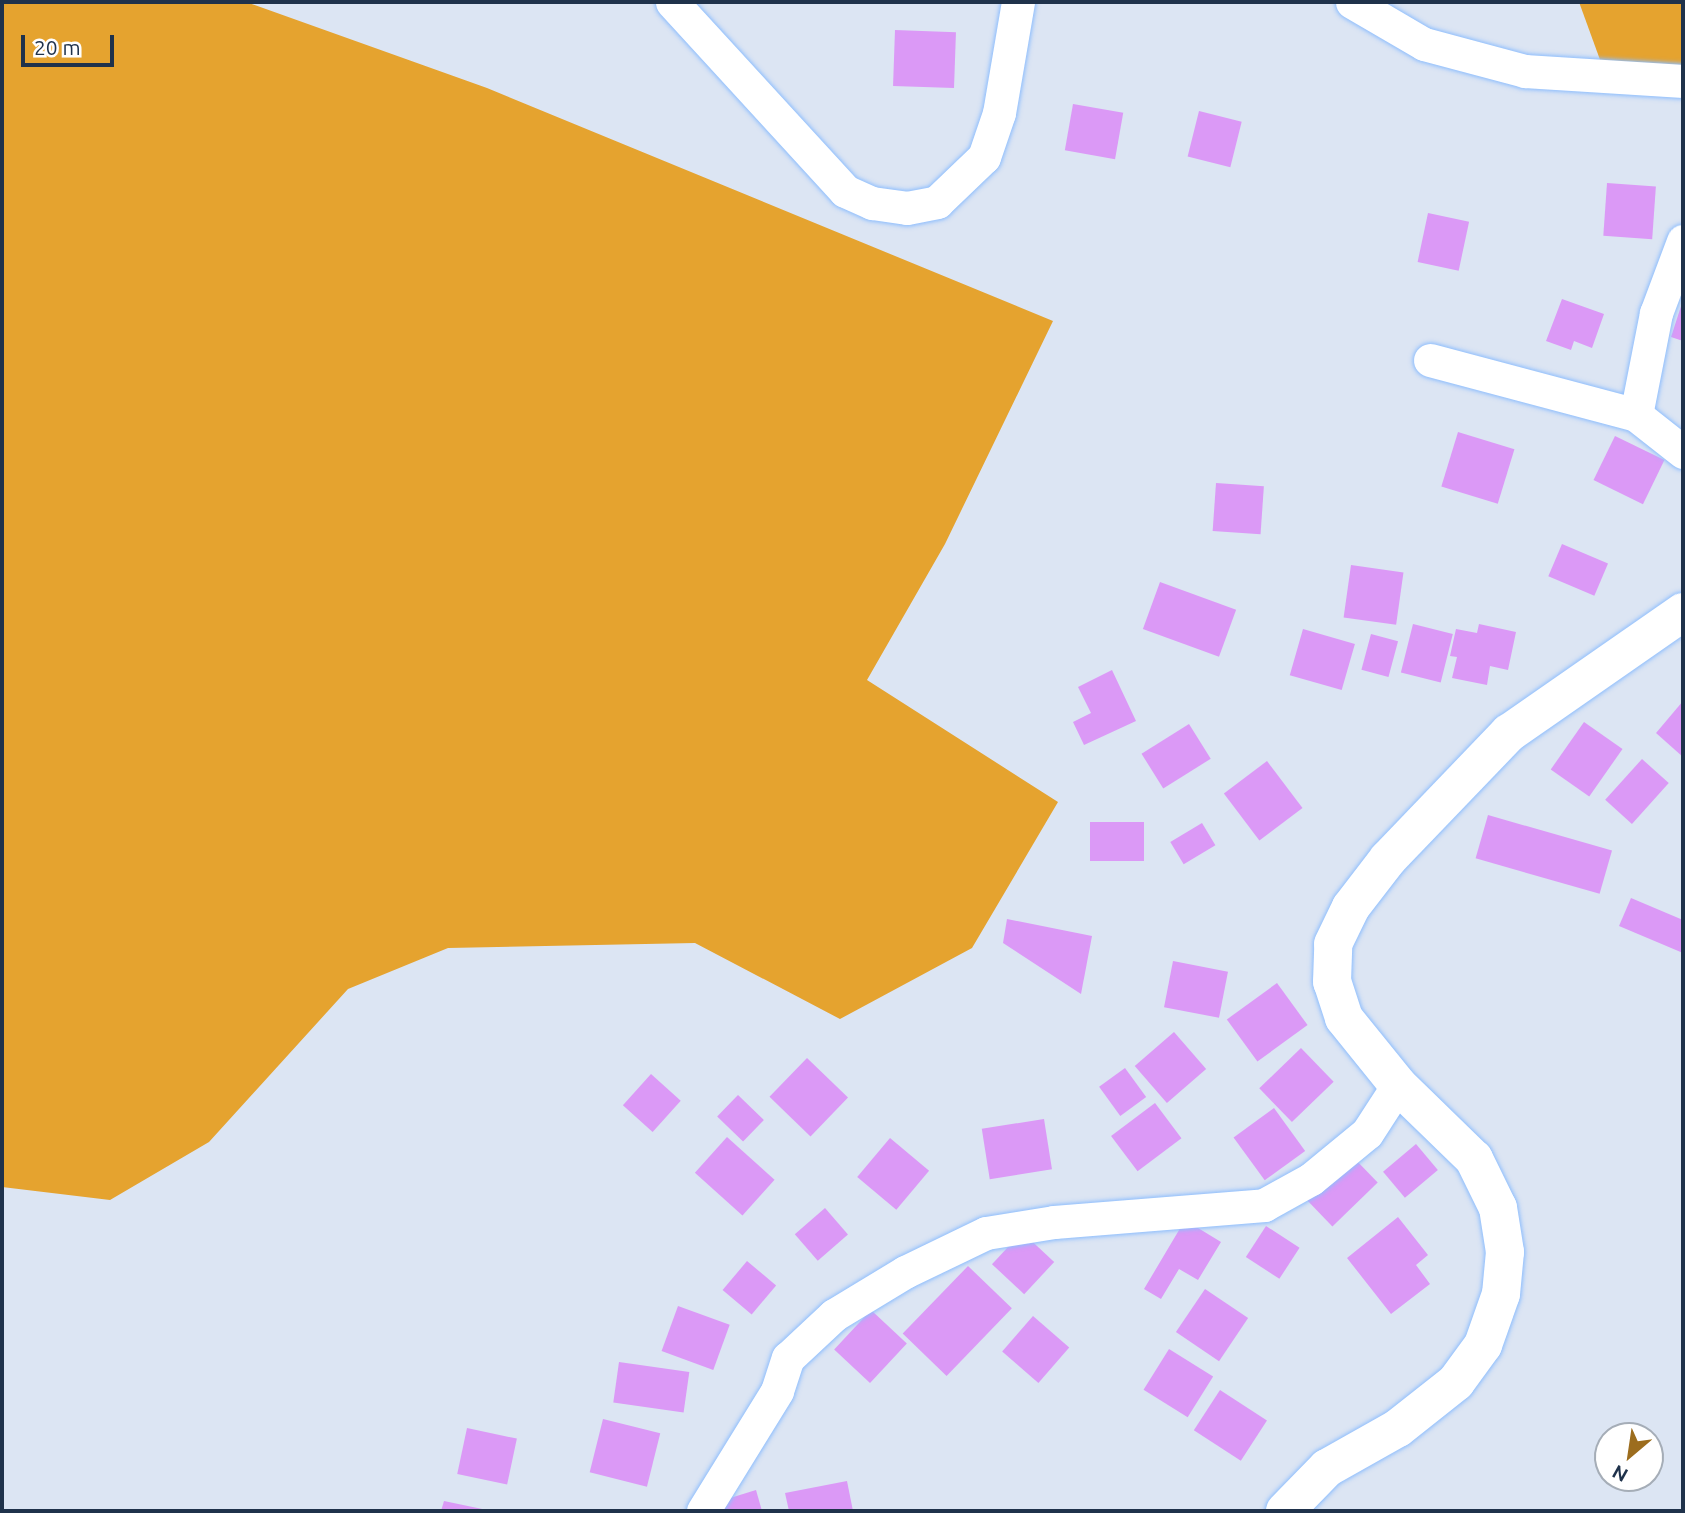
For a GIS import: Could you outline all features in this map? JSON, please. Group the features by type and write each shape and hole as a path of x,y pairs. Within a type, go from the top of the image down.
{"main road":[{"path":"1285,1511 1327,1468 1398,1428 1456,1382 1483,1346 1501,1294 1505,1252 1498,1208 1474,1158 1398,1085 1344,1018 1332,982 1333,944 1351,907 1388,859 1509,733 1683,612"}],"street":[{"path":"686,7 845,191 872,203 907,208 937,202 984,157 999,113 1018,2"},
{"path":"1352,2 1424,44 1525,71 1683,81"},
{"path":"1636,415 1656,313 1683,241"},
{"path":"1430,360 1636,415 1683,452"},
{"path":"703,1511 777,1391 788,1358 834,1315 905,1272 986,1233 1054,1222 1264,1205 1311,1179 1367,1133 1398,1085"}],"shaded area":[{"path":"2,2 246,2 487,88 1053,321 945,544 867,680 1058,802 972,948 840,1019 695,943 448,948 348,989 209,1142 110,1200 2,1187"},
{"path":"1579,2 1683,2 1683,90 1607,79"}],"building":[{"path":"895,30 956,32 954,88 893,86"},
{"path":"1073,104 1123,113 1115,159 1065,150"},
{"path":"1199,111 1242,122 1230,167 1188,157"},
{"path":"1607,183 1656,186 1652,239 1603,236"},
{"path":"1428,213 1469,222 1459,271 1418,262"},
{"path":"1562,299 1604,314 1592,348 1574,341 1571,350 1546,341"},
{"path":"1683,300 1683,341 1671,337"},
{"path":"1458,432 1514,449 1498,504 1441,487"},
{"path":"1615,436 1664,460 1643,504 1594,480"},
{"path":"1216,483 1264,486 1261,534 1213,531"},
{"path":"1562,544 1608,564 1594,596 1548,576"},
{"path":"1351,565 1403,572 1396,625 1344,617"},
{"path":"1160,582 1236,610 1219,657 1143,629"},
{"path":"1413,624 1453,634 1441,682 1401,673"},
{"path":"1479,624 1516,632 1508,670 1490,666 1487,685 1452,678 1457,657 1450,656 1456,629 1477,633"},
{"path":"1303,629 1355,644 1342,690 1290,675"},
{"path":"1371,634 1398,641 1388,677 1361,670"},
{"path":"1112,670 1136,721 1084,745 1073,722 1091,713 1078,687"},
{"path":"1683,701 1683,757 1656,733"},
{"path":"1584,722 1623,749 1589,796 1551,770"},
{"path":"1189,724 1211,759 1163,788 1142,754"},
{"path":"1642,759 1669,783 1632,824 1605,800"},
{"path":"1267,761 1303,808 1259,841 1224,793"},
{"path":"1488,815 1612,851 1600,894 1476,858"},
{"path":"1090,822 1144,822 1144,861 1090,861"},
{"path":"1202,823 1215,845 1184,864 1170,842"},
{"path":"1631,898 1683,920 1683,953 1619,926"},
{"path":"1007,919 1092,936 1081,994 1003,943"},
{"path":"1173,961 1228,972 1219,1018 1164,1007"},
{"path":"1277,983 1308,1025 1257,1062 1227,1019"},
{"path":"1174,1032 1206,1069 1167,1103 1135,1066"},
{"path":"1301,1048 1334,1082 1292,1122 1259,1088"},
{"path":"807,1058 848,1098 810,1136 769,1097"},
{"path":"1125,1068 1146,1097 1120,1116 1099,1087"},
{"path":"651,1074 681,1101 653,1132 623,1105"},
{"path":"738,1095 764,1120 743,1142 717,1117"},
{"path":"1155,1103 1181,1138 1138,1171 1111,1136"},
{"path":"1274,1108 1305,1151 1265,1180 1234,1137"},
{"path":"1044,1119 1052,1169 990,1179 982,1129"},
{"path":"727,1137 775,1180 742,1215 695,1173"},
{"path":"890,1138 929,1171 896,1210 857,1177"},
{"path":"1416,1144 1438,1170 1405,1198 1383,1172"},
{"path":"1352,1156 1378,1183 1332,1226 1307,1200"},
{"path":"825,1208 848,1234 818,1261 795,1234"},
{"path":"1398,1217 1428,1255 1416,1265 1430,1284 1391,1314 1347,1258"},
{"path":"1185,1220 1221,1242 1198,1280 1179,1269 1161,1299 1144,1289"},
{"path":"1266,1226 1300,1248 1279,1279 1246,1257"},
{"path":"1022,1232 1054,1262 1024,1294 992,1264"},
{"path":"747,1261 776,1285 752,1315 723,1290"},
{"path":"968,1266 1012,1308 947,1376 903,1334"},
{"path":"1205,1289 1248,1318 1219,1361 1176,1332"},
{"path":"678,1306 730,1325 713,1370 662,1351"},
{"path":"871,1310 907,1343 870,1383 834,1349"},
{"path":"1033,1316 1069,1347 1038,1383 1002,1351"},
{"path":"1169,1349 1213,1377 1188,1417 1144,1390"},
{"path":"619,1362 689,1372 684,1412 613,1403"},
{"path":"1220,1390 1267,1420 1241,1461 1194,1430"},
{"path":"603,1419 660,1433 647,1487 590,1472"},
{"path":"467,1428 517,1439 507,1485 457,1474"},
{"path":"847,1481 853,1511 789,1511 785,1493"},
{"path":"756,1490 762,1511 716,1511 714,1503"},
{"path":"444,1501 487,1510 487,1511 441,1511"}]}
